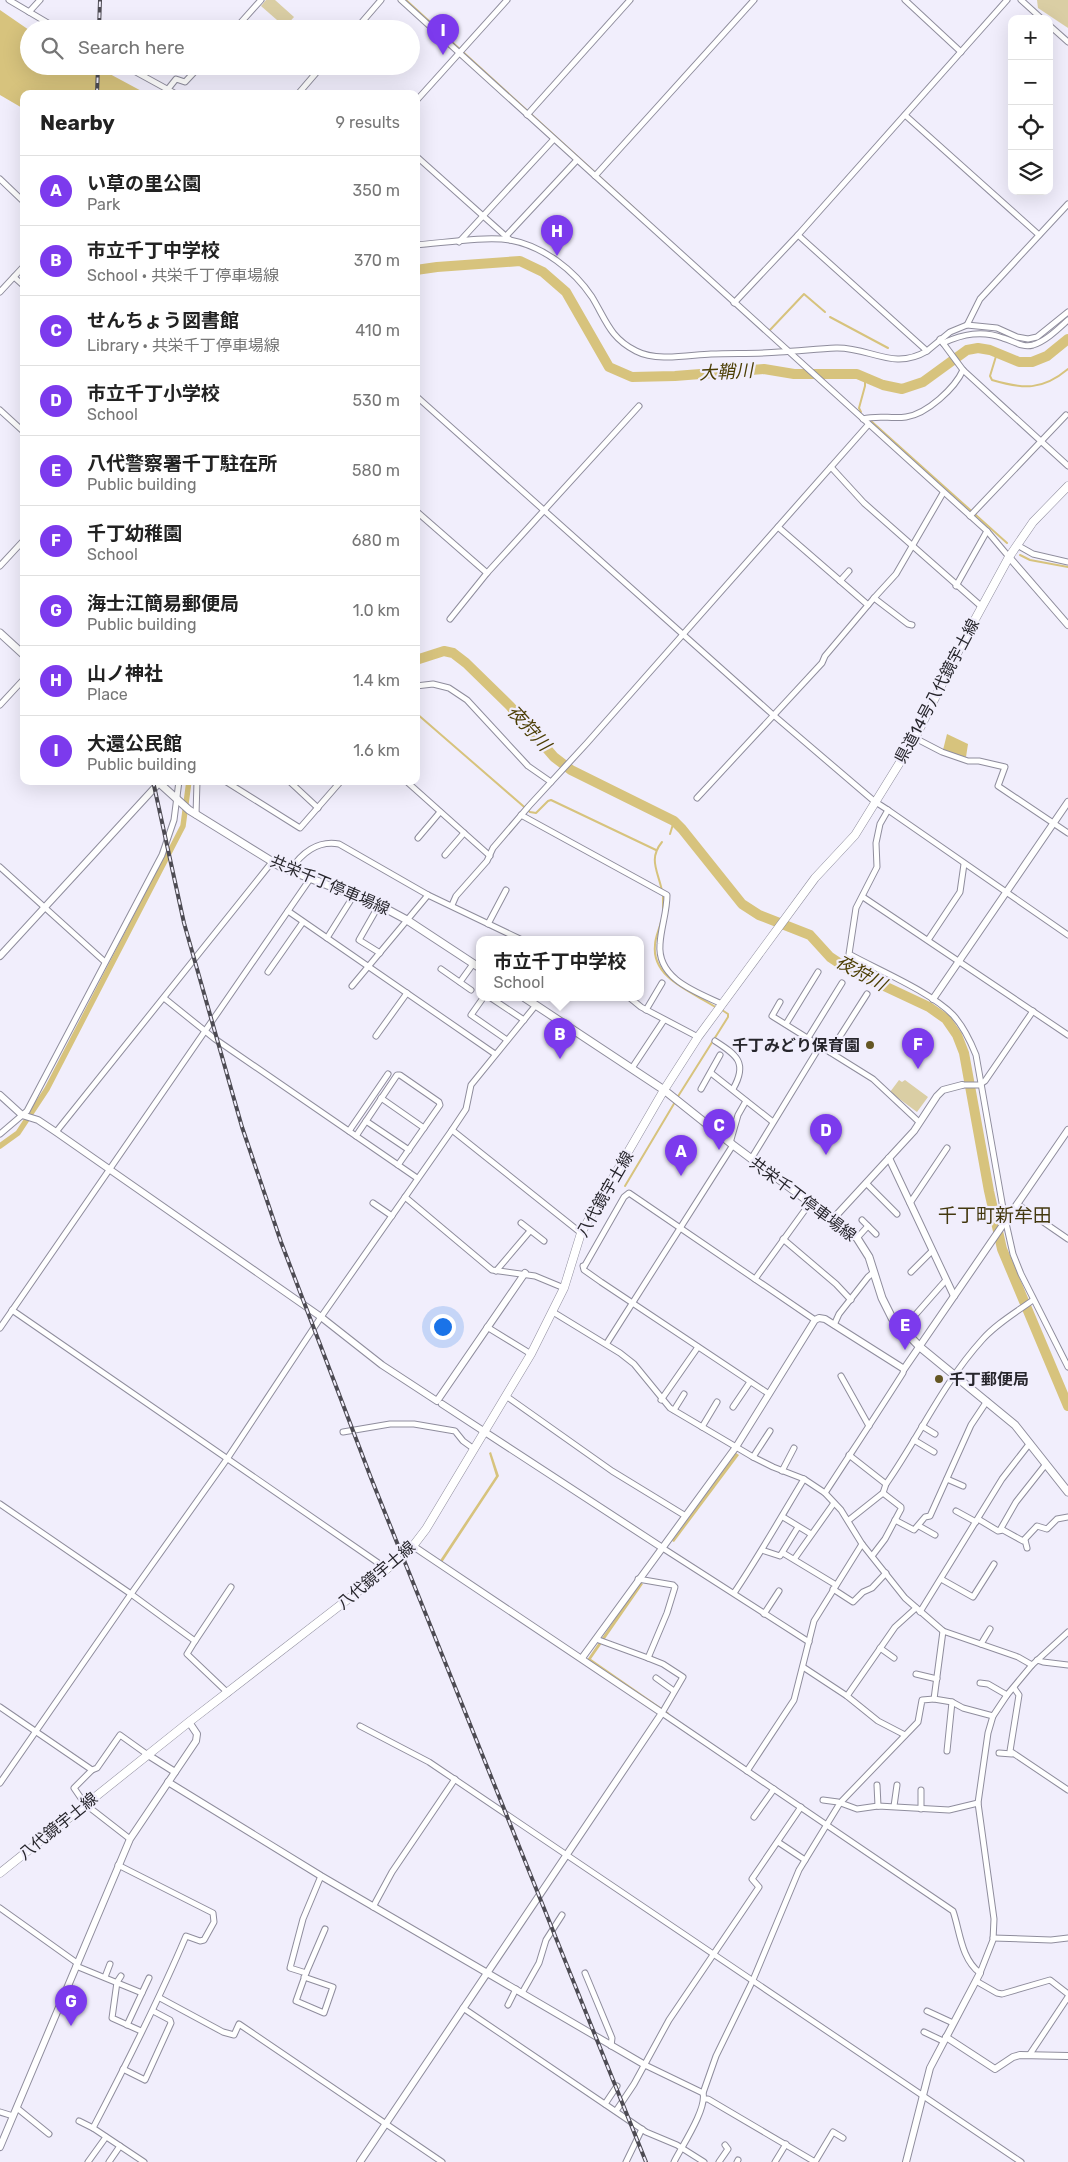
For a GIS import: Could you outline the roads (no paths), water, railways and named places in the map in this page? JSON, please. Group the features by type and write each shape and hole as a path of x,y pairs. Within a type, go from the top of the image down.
{"main road":[{"name":"県道14号八代鏡宇土線","path":"665,1092 698,1037 815,878 855,835 874,801 915,738 1009,557 1033,522 1068,486"},
{"path":"0,633 20,651"},
{"name":"共栄千丁停車場線","path":"161,785 196,815 272,862 310,879 380,904 476,966"},
{"name":"共栄千丁停車場線","path":"530,1001 632,1068 679,1102 731,1144 857,1238 869,1257 887,1308 902,1330 1015,1425 1068,1492"},
{"name":"八代鏡宇土線","path":"0,1873 189,1722 387,1569 413,1546 442,1503 531,1354 564,1288 580,1233 665,1092"}],"street":[{"path":"9,0 43,20"},
{"path":"29,12 40,0"},
{"path":"243,20 261,0"},
{"path":"364,20 381,0"},
{"path":"401,0 461,52 577,160 597,175 868,425 971,516 1068,624"},
{"path":"420,97 507,0"},
{"path":"528,113 630,0"},
{"path":"597,175 754,0"},
{"path":"905,0 961,52"},
{"path":"736,302 906,115 1007,0"},
{"path":"1022,0 1038,15"},
{"path":"1053,29 1068,42"},
{"path":"141,75 168,90 176,79 185,82 192,75"},
{"path":"301,90 314,75"},
{"path":"906,115 1039,235"},
{"path":"459,242 554,139"},
{"path":"420,160 509,238 543,252 578,278 592,297 610,331 620,341 638,352 659,356 790,353 847,348 882,358 898,360 918,357 941,341 950,332 967,325 997,328 1017,338 1028,339 1037,337 1068,312"},
{"path":"420,246 509,238 577,160"},
{"path":"0,179 20,198"},
{"path":"967,325 980,299 1068,204"},
{"path":"798,235 927,351"},
{"path":"0,292 20,270"},
{"path":"14,277 20,282"},
{"path":"941,341 961,335 979,333 999,336 1026,346 1041,342 1068,320"},
{"path":"941,341 961,368 1068,466"},
{"path":"863,419 871,417 908,417 932,405 957,382 961,368"},
{"path":"420,400 772,714 874,801 1068,934"},
{"path":"450,619 487,573 639,406"},
{"path":"0,410 20,428"},
{"path":"971,516 1066,415"},
{"path":"452,905 456,896 490,856 493,848 527,808 684,634 868,425"},
{"path":"831,467 864,503 982,608"},
{"path":"697,798 772,714 822,663 825,656 896,574 944,493"},
{"path":"420,514 487,573"},
{"path":"778,527 868,605"},
{"path":"956,586 987,532"},
{"path":"0,566 20,544"},
{"path":"1017,545 1033,554 1068,562"},
{"path":"840,581 849,571"},
{"path":"874,598 908,624 912,625"},
{"path":"0,705 20,682"},
{"path":"420,686 433,684 449,688 461,696 528,766 553,781"},
{"path":"915,738 942,752 968,761 979,761 1005,768 998,786 1068,833"},
{"path":"0,956 155,785"},
{"path":"0,1134 27,1111 162,854 174,820 179,785"},
{"path":"196,815 197,785"},
{"path":"231,785 300,828 338,785"},
{"path":"293,785 318,808"},
{"path":"410,785 490,856"},
{"path":"933,999 1068,802"},
{"path":"888,810 880,824 876,843 877,867 856,908 849,954 933,999 952,1014 970,1038 976,1055 1013,1254 1032,1300 1068,1367"},
{"path":"418,838 440,812"},
{"path":"521,815 666,895 667,910 660,945 662,960 670,974 688,988 720,1007"},
{"path":"445,855 464,833"},
{"path":"290,870 313,847 320,844 339,844 428,895 514,936"},
{"path":"56,1132 272,862"},
{"path":"928,940 960,892 964,864"},
{"path":"0,867 105,962"},
{"path":"0,1328 310,879"},
{"path":"488,924 506,890"},
{"path":"327,938 354,894"},
{"path":"352,986 428,895"},
{"path":"863,897 1068,1035"},
{"path":"380,904 359,940 380,953"},
{"path":"288,911 495,1054"},
{"path":"268,972 303,922"},
{"path":"460,982 473,964"},
{"path":"441,969 470,990"},
{"path":"786,1024 818,972"},
{"path":"646,1010 662,983"},
{"path":"808,1038 842,983"},
{"path":"376,1036 407,993"},
{"path":"830,1052 867,994"},
{"path":"164,998 206,1032 417,1178"},
{"path":"481,1001 471,1015 507,1040"},
{"path":"496,1001 524,1020"},
{"path":"634,1001 646,1010 698,1037"},
{"path":"780,1002 770,1014 873,1079 920,1122"},
{"path":"0,1783 227,1459 321,1318 452,1130 466,1109 471,1085 536,1005"},
{"path":"980,1084 1033,1011"},
{"path":"632,1068 664,1020"},
{"path":"715,1041 735,1054 737,1058 740,1073 733,1089"},
{"path":"751,1159 820,1046"},
{"path":"701,1089 720,1056"},
{"path":"710,1073 773,1122"},
{"path":"349,1131 388,1074"},
{"path":"356,1136 397,1075 400,1075 439,1102 440,1105 398,1165"},
{"path":"832,1220 914,1131 936,1096 943,1090 962,1085 980,1084"},
{"path":"0,1095 22,1115 38,1120 56,1132 321,1318 382,1365 438,1401 525,1273"},
{"path":"381,1098 424,1128"},
{"path":"607,1343 634,1303 731,1144 738,1115 746,1101"},
{"path":"366,1120 409,1150"},
{"path":"452,1130 580,1233"},
{"path":"825,1493 904,1369 1068,1130"},
{"path":"910,1203 947,1148"},
{"path":"889,1158 954,1296"},
{"path":"866,1184 898,1214"},
{"path":"769,1394 589,1273 584,1266 627,1193 815,1320"},
{"path":"405,1197 492,1270 525,1273 564,1288"},
{"path":"373,1203 392,1216"},
{"path":"755,1279 810,1203"},
{"path":"1017,1204 1068,1239"},
{"path":"862,1220 876,1234"},
{"path":"521,1223 530,1232 544,1241"},
{"path":"857,1238 868,1226"},
{"path":"496,1271 530,1232"},
{"path":"783,1239 836,1284 851,1300"},
{"path":"911,1272 932,1251"},
{"path":"834,1325 839,1314 874,1272"},
{"path":"902,1330 946,1280"},
{"path":"849,1520 884,1493 886,1484 954,1375 981,1340 1032,1300"},
{"path":"12,1310 387,1569"},
{"path":"553,1312 607,1343 634,1364 661,1400 674,1410 736,1447 782,1471 804,1479 825,1493 849,1520 862,1544 905,1598 943,1631 1032,1665"},
{"path":"582,1658 684,1515 736,1447 815,1320 819,1318 834,1325 904,1369"},
{"path":"488,1327 531,1354"},
{"path":"661,1400 698,1347"},
{"path":"841,1376 869,1426"},
{"path":"733,1407 750,1382"},
{"path":"674,1410 684,1394"},
{"path":"506,1396 612,1471 684,1515"},
{"path":"895,1520 913,1529 919,1526 925,1517 930,1516 971,1425 987,1401"},
{"path":"702,1427 717,1402"},
{"path":"442,1404 661,1548 809,1642"},
{"path":"343,1432 390,1424 414,1424 455,1431 463,1441 474,1448"},
{"path":"922,1426 935,1434"},
{"path":"753,1456 770,1431"},
{"path":"914,1440 934,1452"},
{"path":"847,1696 895,1626 918,1610 941,1579 1002,1479 1030,1443"},
{"path":"782,1471 794,1448"},
{"path":"849,1455 886,1484"},
{"path":"1000,1530 1016,1502 1046,1464"},
{"path":"734,1593 762,1550 769,1535 783,1517 804,1479"},
{"path":"947,1479 963,1486"},
{"path":"872,1556 901,1507 884,1493"},
{"path":"795,1558 810,1534 834,1503"},
{"path":"0,1504 131,1594 195,1641"},
{"path":"956,1511 998,1531 1000,1530 1024,1540 1027,1548"},
{"path":"783,1517 810,1534"},
{"path":"1024,1540 1034,1527 1047,1529 1057,1519 1068,1517"},
{"path":"919,1526 935,1535"},
{"path":"762,1550 777,1556 783,1553 798,1527"},
{"path":"747,1771 794,1700 814,1621 862,1544"},
{"path":"413,1546 582,1658 953,1911 958,1936 964,1950 975,1970 980,1973"},
{"path":"783,1553 795,1558 853,1602 863,1592 872,1588 886,1574"},
{"path":"941,1579 973,1597 994,1564"},
{"path":"638,1579 673,1585 675,1587 667,1613 648,1658"},
{"path":"228,1693 187,1654 231,1588"},
{"path":"764,1614 779,1591"},
{"path":"981,1644 990,1629"},
{"path":"934,1699 943,1631"},
{"path":"906,2162 930,2068 991,1949 994,1919 978,1803 988,1733 993,1716 1007,1695 1032,1665 1068,1632"},
{"path":"360,2162 662,1713 682,1677 663,1664 596,1639"},
{"path":"880,1648 894,1658"},
{"path":"1038,1660 1068,1666"},
{"path":"803,1667 847,1696 878,1721 905,1734"},
{"path":"916,1674 937,1679"},
{"path":"656,1678 674,1691"},
{"path":"980,1684 988,1684 1007,1695"},
{"path":"1012,1754 1010,1751 1019,1695 1014,1688"},
{"path":"674,2162 704,2096 716,2056 753,1980 805,1860 840,1803 918,1722 922,1700 934,1699 952,1702 963,1708 993,1716"},
{"path":"947,1751 952,1702"},
{"path":"0,1707 92,1770"},
{"path":"0,2147 130,1839 196,1741 197,1734 189,1722"},
{"path":"360,1726 429,1762 456,1779 1021,2162"},
{"path":"130,1839 85,1804 74,1788 92,1770 97,1768 120,1735 175,1772"},
{"path":"999,1753 1012,1754 1068,1790"},
{"path":"373,1907 392,1872 456,1779"},
{"path":"168,1782 373,1907 644,2065 704,2096 815,2162 833,2132 843,2138"},
{"path":"894,1806 897,1784"},
{"path":"878,1786 878,1806"},
{"path":"754,1817 774,1789"},
{"path":"921,1790 921,1809"},
{"path":"823,1800 857,1809 894,1806 949,1810 978,1803"},
{"path":"616,2112 664,2029 759,1887 752,1879 801,1807"},
{"path":"778,1842 805,1860"},
{"path":"93,2128 141,2031 160,1998 186,1936 200,1942 204,1940 214,1922 213,1913 118,1865"},
{"path":"321,1876 303,1919 290,1968 305,1975 333,1987 324,2013 296,2001 305,1975 325,1929"},
{"path":"0,1908 77,1964 142,1993"},
{"path":"508,2005 539,1963 546,1940 562,1915"},
{"path":"993,1938 1051,1940 1068,1938"},
{"path":"105,1977 110,1964"},
{"path":"584,1972 612,2038 611,2046"},
{"path":"121,1976 117,1982 112,2018 141,2031"},
{"path":"127,2025 149,1978"},
{"path":"976,1981 1002,1994 1050,1980 1068,1995 1030,2054"},
{"path":"160,1998 223,2032 234,2035 239,2024 442,2162"},
{"path":"463,2008 642,2129 704,2162"},
{"path":"123,2069 145,2080 171,2023 170,2020 153,2011"},
{"path":"927,2011 953,2023"},
{"path":"924,2032 944,2039 995,2069 1013,2057 1030,2054 1068,2056"},
{"path":"605,2104 618,2086"},
{"path":"16,2108 49,2134"},
{"path":"0,2112 13,2116"},
{"path":"78,2120 144,2162"},
{"path":"626,2162 642,2129"},
{"path":"88,2162 106,2137"},
{"path":"775,2162 786,2144"},
{"path":"719,2162 728,2149 725,2145"},
{"path":"109,2162 120,2146"}],"waterway":[{"path":"406,0 646,219"},
{"name":"大鞘川","path":"420,269 520,261 543,272 566,292 609,367 632,377 675,376 764,369 794,374 857,374 883,385 902,389 923,382 967,350 978,348 990,350 1019,362 1032,362 1047,356 1068,339"},
{"path":"768,330 804,294 825,312"},
{"path":"830,317 888,348"},
{"path":"997,353 990,376 992,380 1003,383 1023,386 1041,385 1068,369"},
{"path":"861,412 859,408 865,386 865,377"},
{"path":"871,421 1007,543"},
{"path":"1020,555 1030,560 1068,567"},
{"name":"夜狩川","path":"420,659 444,651 453,653 466,663 510,706 554,757 571,770 674,821 742,904 759,915 810,935 830,957 848,969 929,1007 946,1019 957,1035 964,1053 989,1191 1002,1249 1068,1406"},
{"path":"420,716 530,812 536,813 551,800 656,850"},
{"path":"0,1146 18,1133 47,1089 183,826 188,785"},
{"path":"670,834 674,821"},
{"path":"662,842 656,854 655,865 662,891"},
{"path":"663,895 663,908"},
{"path":"661,922 655,945 656,957 660,967 676,984 717,1008"},
{"path":"677,1098 728,1017 728,1014 722,1010"},
{"path":"625,1186 675,1102"}],"railway":[{"path":"99,20 100,0"},
{"path":"97,90 98,75"},
{"path":"154,785 184,923 242,1127 281,1242 371,1478 646,2162"}],"place":[{"name":"大還公民館","path":"443,55"},
{"name":"山ノ神社","path":"557,256"},
{"name":"千丁みどり保育園","path":"870,1045"},
{"name":"市立千丁中学校","path":"560,1059"},
{"name":"千丁幼稚園","path":"918,1069"},
{"name":"せんちょう図書館","path":"719,1150"},
{"name":"市立千丁小学校","path":"826,1155"},
{"name":"い草の里公園","path":"681,1176"},
{"name":"八代警察署千丁駐在所","path":"905,1350"},
{"name":"千丁郵便局","path":"939,1379"},
{"name":"海士江簡易郵便局","path":"71,2026"}],"district":[{"name":"千丁町新牟田","path":"995,1215"}]}
